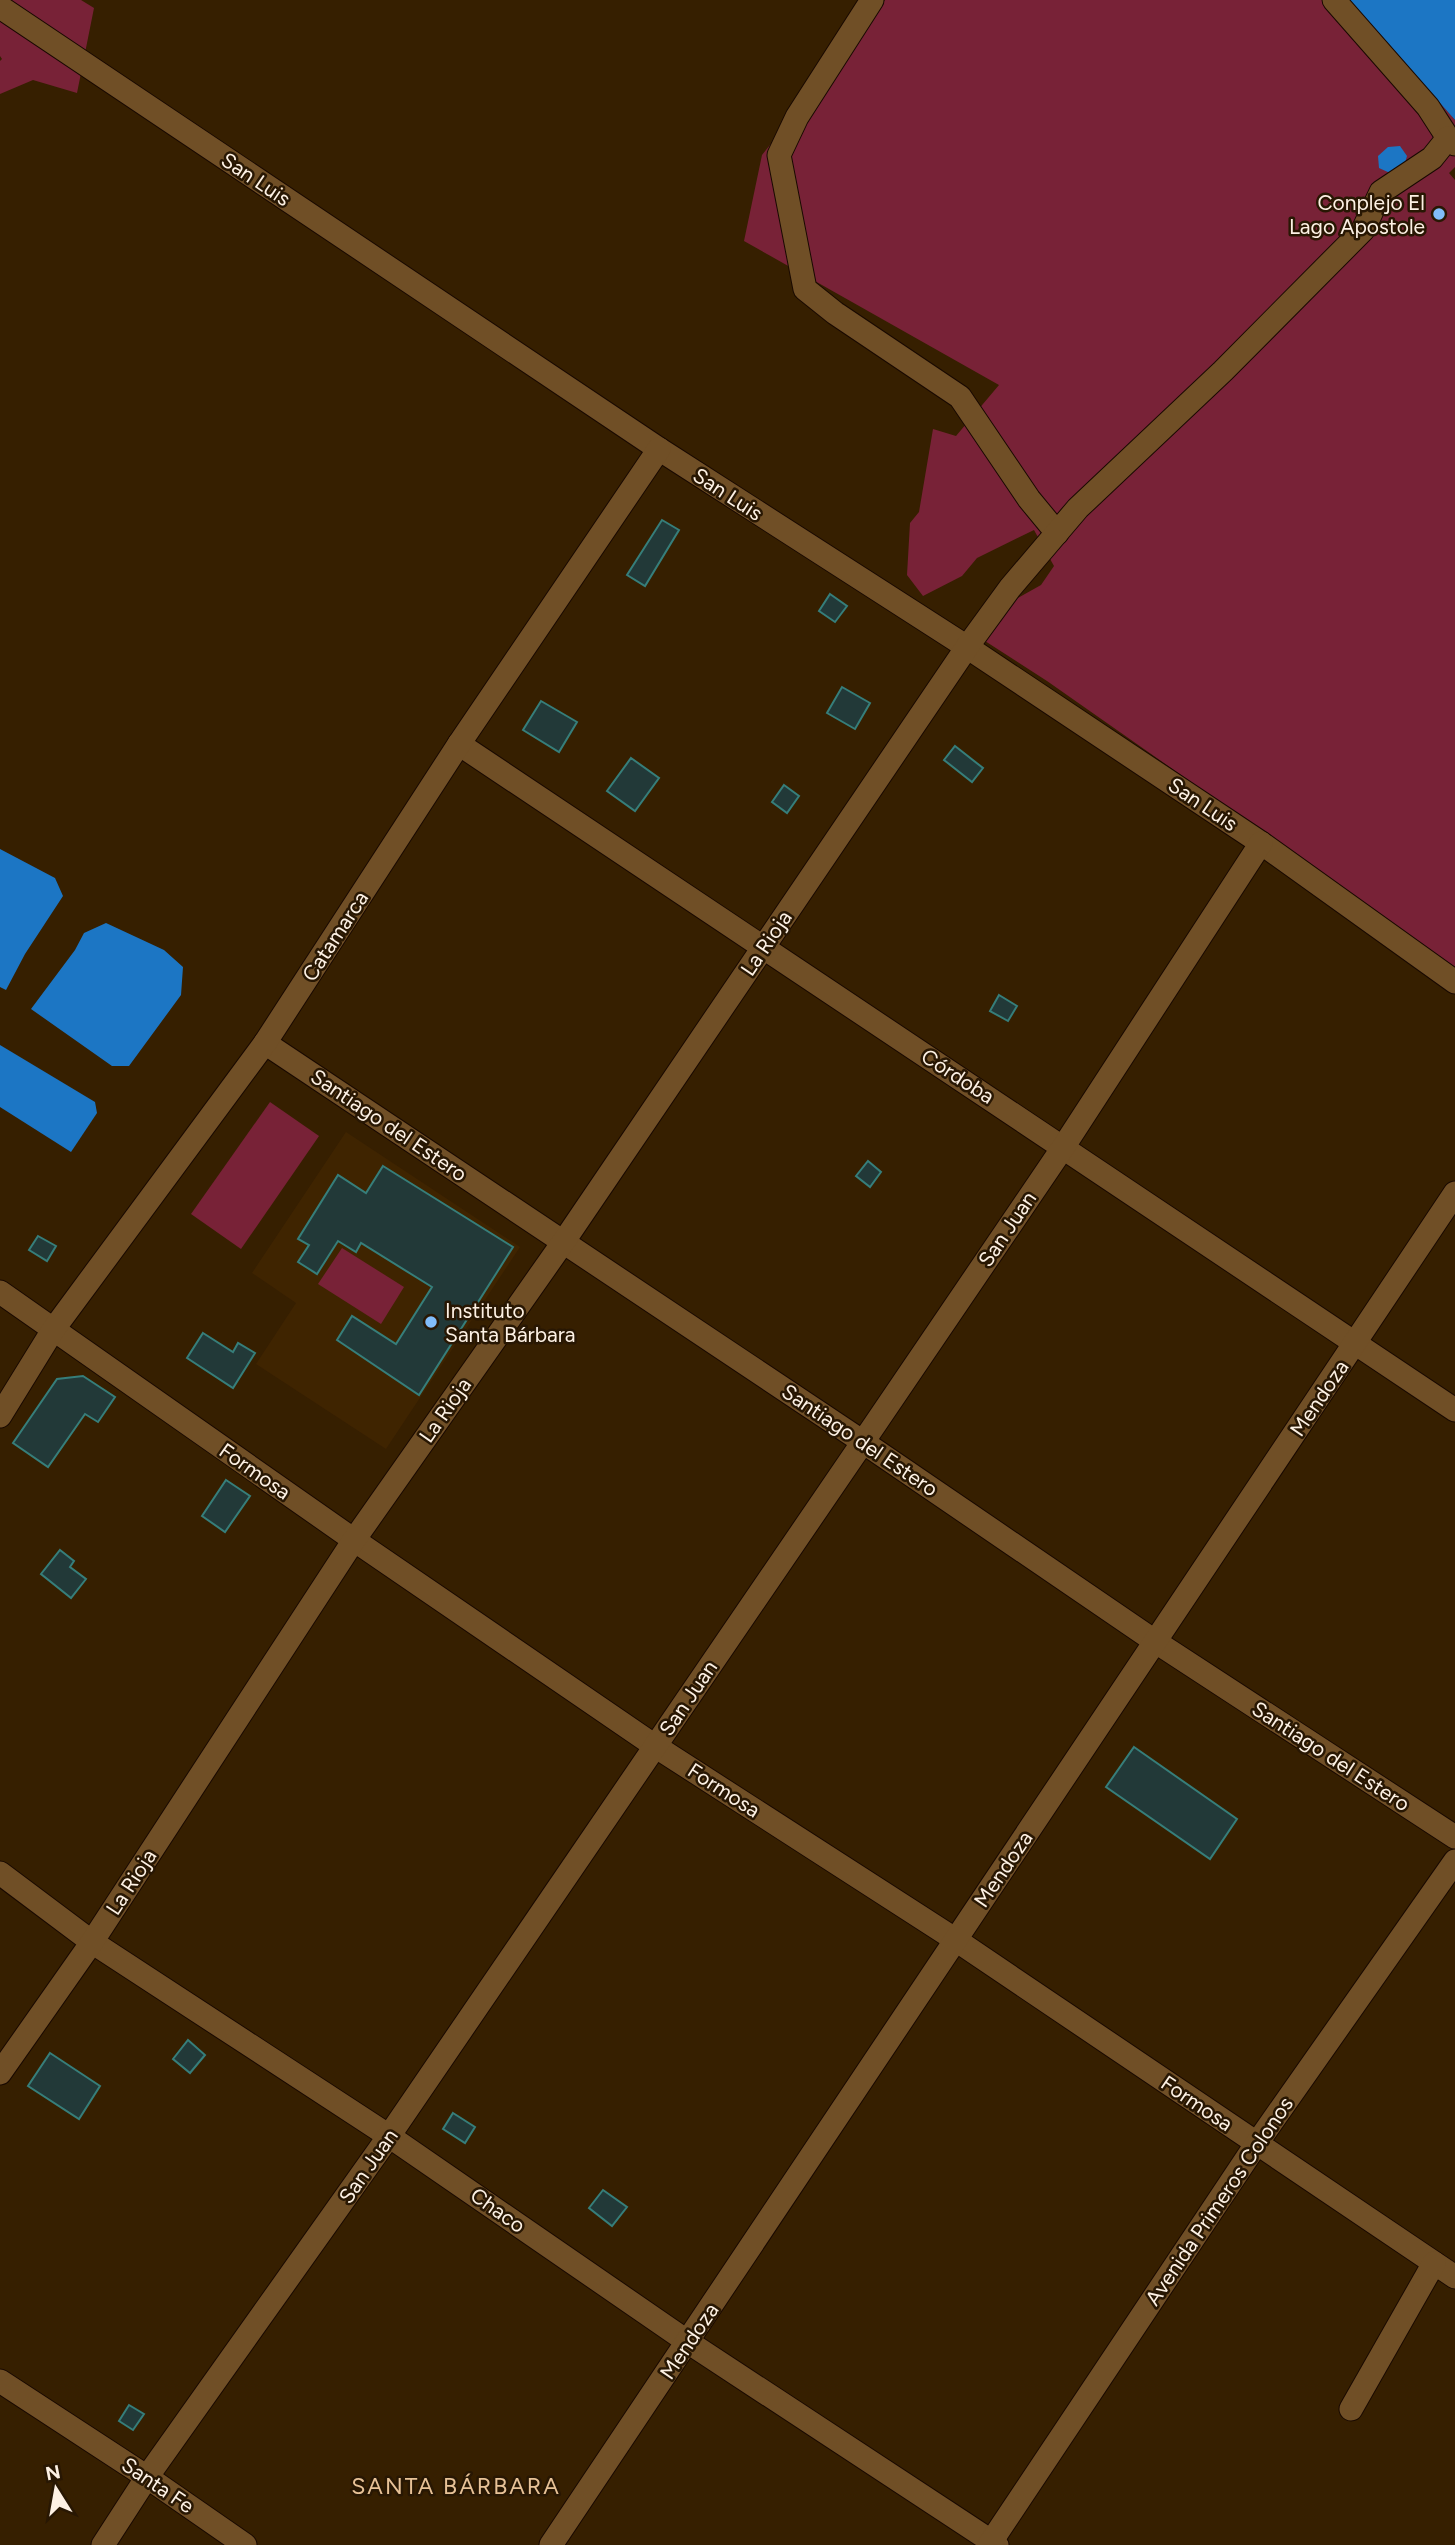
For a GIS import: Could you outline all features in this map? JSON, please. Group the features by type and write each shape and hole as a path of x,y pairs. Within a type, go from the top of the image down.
{"street":[{"path":"872,0 797,117 779,155 804,289 960,397 1029,499 1057,533"},
{"path":"1334,0 1428,107 1452,141"},
{"name":"San Luis","path":"0,7 659,449 967,647 1261,843 1455,982"},
{"name":"La Rioja","path":"0,2073 92,1942 354,1540 564,1241 967,647 1010,588 1079,508 1223,371 1363,230 1381,192 1432,158 1452,141"},
{"name":"Catamarca","path":"0,1416 53,1331 265,1043 459,744 659,449"},
{"name":"Córdoba","path":"459,744 1455,1409"},
{"name":"San Juan","path":"103,2545 147,2477 390,2136 863,1441 1063,1146 1261,843"},
{"name":"Santiago del Estero","path":"265,1043 863,1441 1156,1642 1455,1837"},
{"name":"Mendoza","path":"551,2545 1455,1193"},
{"name":"Formosa","path":"0,1292 354,1540 655,1746 956,1940 1455,2277"},
{"name":"Avenida Primeros Colonos","path":"993,2544 1256,2143 1455,1861"},
{"name":"Chaco","path":"0,1873 92,1942 390,2136 688,2342 993,2544"},
{"path":"1351,2409 1434,2263"},
{"name":"Santa Fe","path":"0,2381 147,2477 244,2545"}],"shaded area":[{"path":"0,0 81,0 94,8 77,93 33,80 0,94"},
{"path":"885,0 1349,0 1455,120 1455,167 1449,173 1455,180 1455,967 1047,681 985,641 1000,608 1041,585 1054,566 1034,530 977,558 962,576 923,596 907,575 910,523 919,512 933,429 956,436 999,385 744,241 762,155"},
{"path":"270,1102 319,1136 241,1249 191,1214"},
{"path":"346,1132 520,1247 386,1449 256,1364 296,1303 252,1273"},
{"path":"342,1248 404,1287 381,1324 318,1284"}],"water":[{"path":"1349,0 1455,0 1455,120"},
{"path":"1400,146 1407,156 1405,163 1390,173 1379,168 1378,156 1388,147"},
{"path":"0,849 55,878 63,896 25,954 6,990 0,987"},
{"path":"106,923 164,950 183,967 181,995 129,1066 112,1066 31,1009 75,950 84,933"},
{"path":"0,1045 95,1102 97,1113 71,1152 0,1107"}],"building":[{"path":"662,520 679,530 645,586 627,575"},
{"path":"830,594 847,606 835,622 819,611"},
{"path":"842,687 870,703 855,729 827,713"},
{"path":"541,701 577,722 559,752 523,730"},
{"path":"955,746 983,768 972,782 944,760"},
{"path":"631,758 659,778 635,811 607,791"},
{"path":"784,785 799,796 787,813 772,802"},
{"path":"999,995 1017,1006 1008,1021 990,1011"},
{"path":"868,1161 881,1172 870,1187 856,1176"},
{"path":"383,1166 513,1247 419,1395 337,1340 352,1316 396,1344 432,1287 361,1243 356,1252 338,1241 317,1274 298,1262 309,1245 298,1239 338,1175 366,1193"},
{"path":"38,1236 56,1246 47,1261 29,1250"},
{"path":"203,1333 233,1352 238,1343 255,1353 233,1388 187,1358"},
{"path":"83,1376 115,1397 98,1422 85,1414 48,1467 13,1443 57,1379"},
{"path":"226,1480 250,1496 225,1532 202,1516"},
{"path":"60,1550 74,1561 70,1567 86,1579 71,1598 41,1574"},
{"path":"1134,1747 1237,1819 1210,1859 1106,1787"},
{"path":"188,2040 205,2055 190,2073 173,2059"},
{"path":"50,2053 100,2086 79,2119 28,2086"},
{"path":"453,2113 475,2127 465,2143 443,2129"},
{"path":"603,2190 627,2207 612,2226 589,2208"},
{"path":"129,2405 144,2414 133,2430 119,2421"}],"place":[{"name":"Conplejo El Lago Apostole","path":"1439,214"},
{"name":"Instituto Santa Bárbara","path":"431,1322"}],"district":[{"name":"SANTA BÁRBARA","path":"456,2486"}]}
